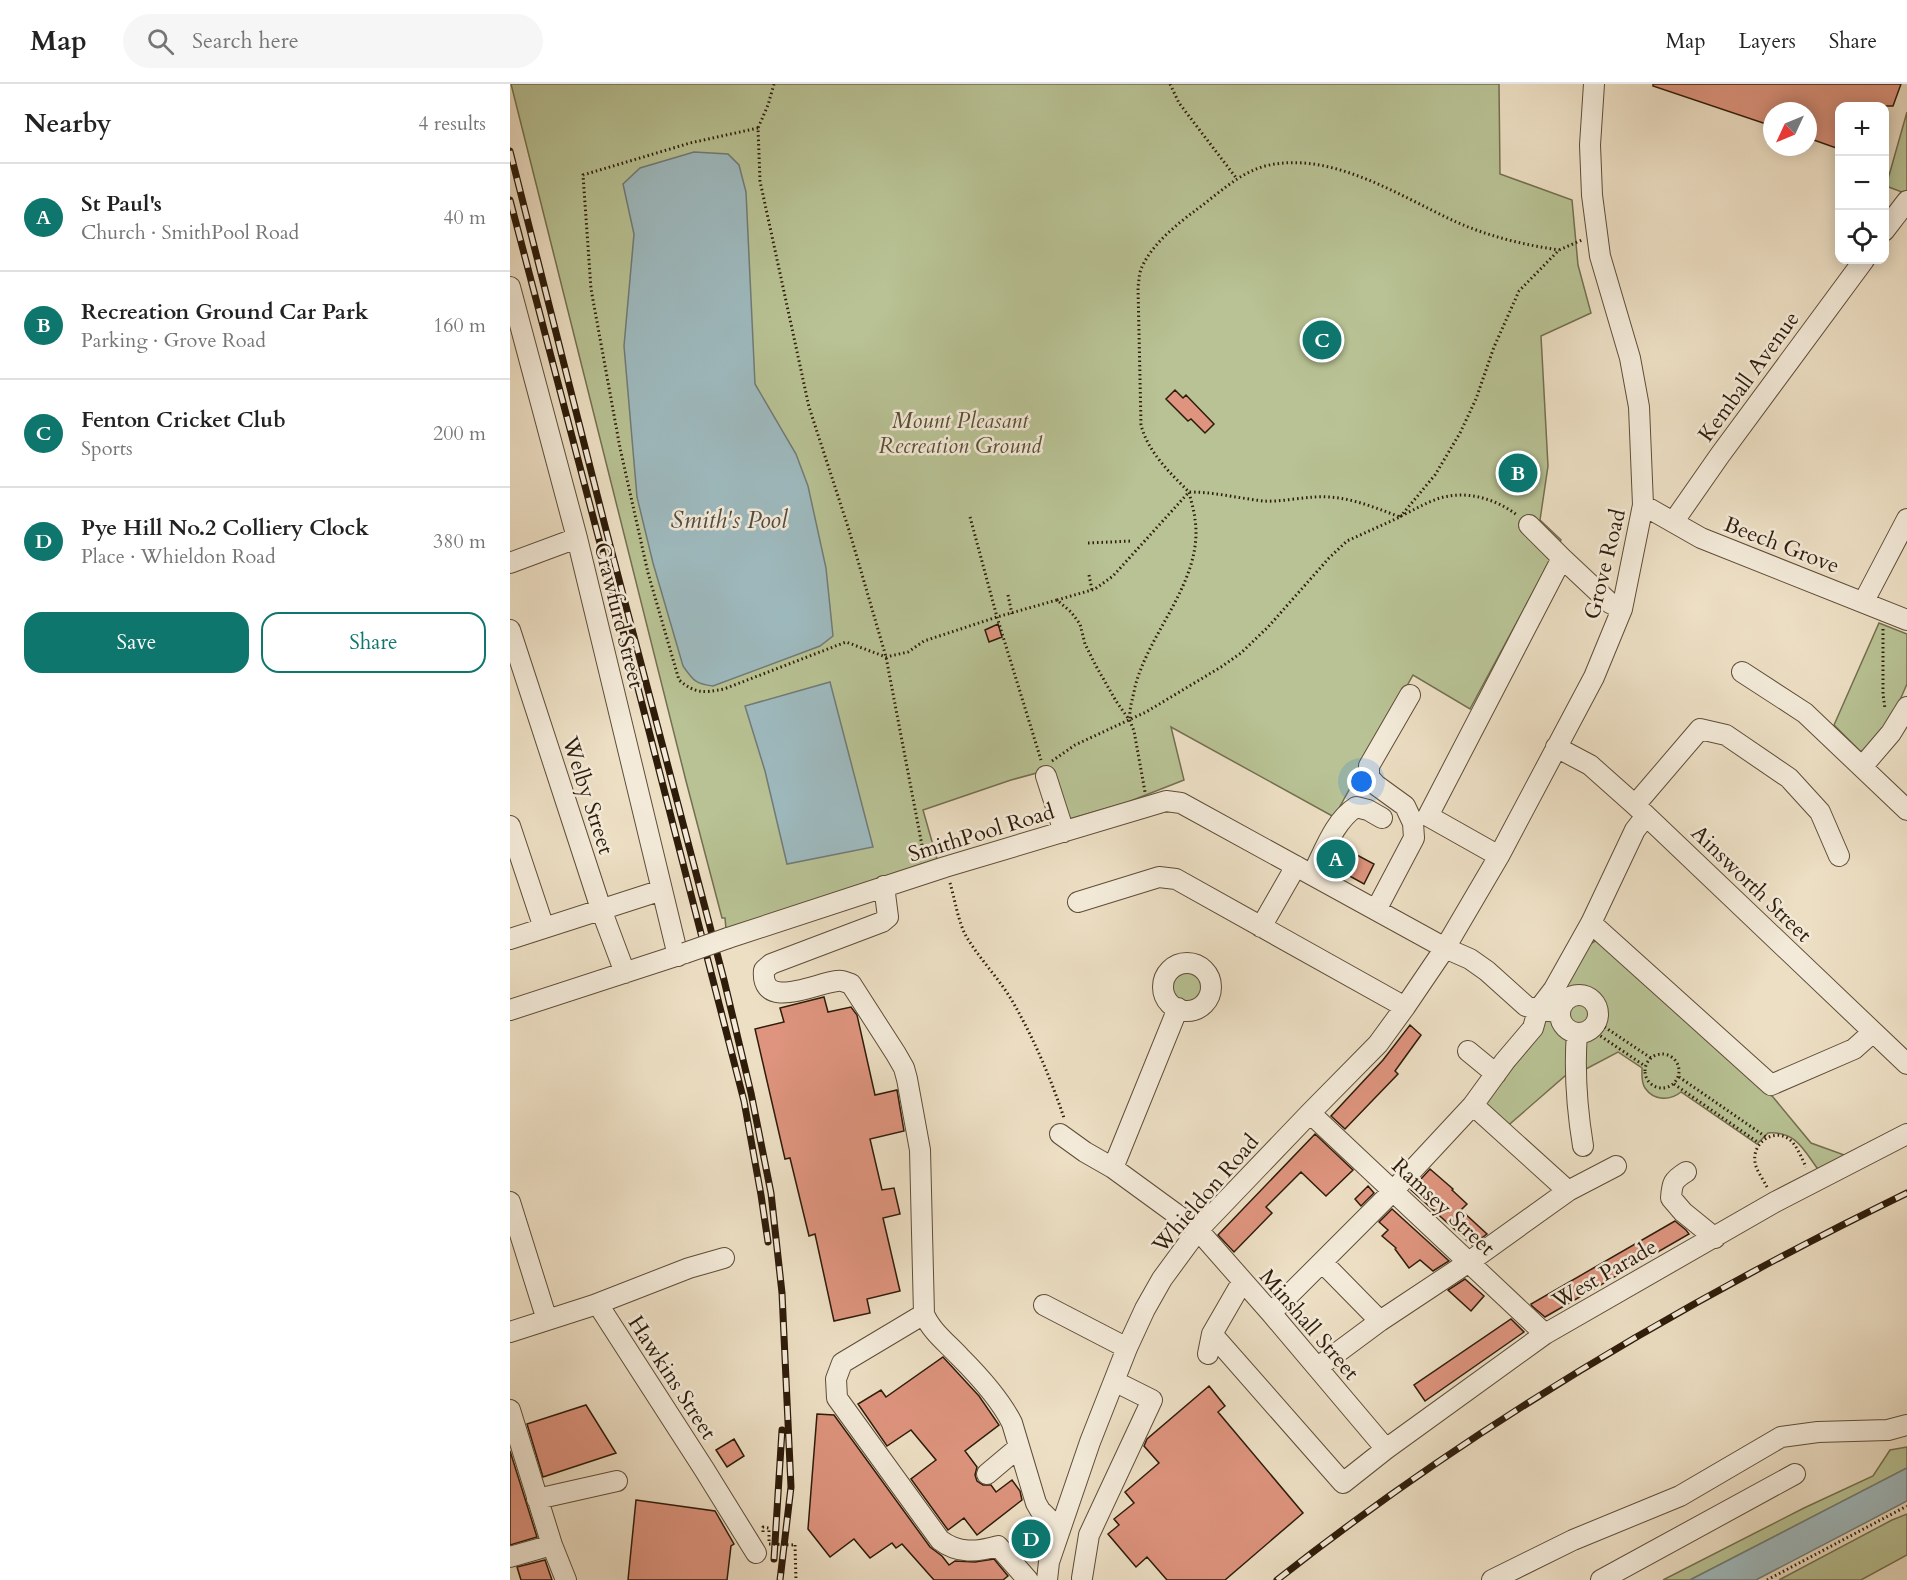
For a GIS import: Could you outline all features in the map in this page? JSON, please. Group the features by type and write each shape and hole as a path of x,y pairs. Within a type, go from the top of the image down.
{"street":[{"name":"Grove Road","path":"1405,1007 1445,948 1499,856 1594,677 1622,609 1643,505 1639,407 1630,358 1600,256 1592,195 1590,145 1594,84"},
{"path":"1889,224 1907,201"},
{"name":"Kemball Avenue","path":"1674,521 1861,264"},
{"name":"Crawfurd Street","path":"510,287 577,538 662,890 681,955"},
{"name":"Beech Grove","path":"1643,505 1701,538 1907,620"},
{"path":"1873,605 1907,519"},
{"path":"1529,525 1610,603 1622,609"},
{"path":"511,559 577,538"},
{"path":"1499,856 1428,816 1562,558"},
{"name":"Welby Street","path":"510,630 601,909 625,973"},
{"path":"1742,672 1805,713 1907,810"},
{"path":"1376,910 1414,838 1413,823 1405,806 1376,785 1369,777 1369,766 1410,695"},
{"path":"1862,767 1891,734 1907,707"},
{"path":"1271,1313 1393,1191 1473,1105 1533,1028 1538,1010 1554,989 1591,923 1635,830 1640,810 1701,729 1726,735 1789,778 1820,812 1839,856"},
{"name":"Ainsworth Street","path":"1556,747 1590,765 1640,810 1907,1064"},
{"path":"1045,774 1064,832"},
{"name":"SmithPool Road","path":"511,1006 681,955 884,886 1166,801 1180,803 1445,948 1470,959 1526,1006 1538,1010"},
{"path":"1261,927 1348,812 1356,807 1368,810 1382,818"},
{"path":"510,826 544,928"},
{"path":"1078,902 1159,877 1176,879 1405,1007"},
{"path":"884,886 888,917 882,922 771,964 764,970 766,985 772,991 785,993 839,980 851,984 904,1068 920,1150 924,1314 928,1324 970,1367 1006,1413 1012,1423 1035,1503 1060,1530"},
{"path":"510,939 662,890"},
{"path":"1591,923 1771,1085 1854,1050 1873,1032"},
{"path":"1583,1146 1575,1056 1598,1008 1587,996 1571,996 1566,1000 1560,1012 1562,1024 1567,1029 1588,1028"},
{"name":"Whieldon Road","path":"1047,1580 1049,1562 1114,1381 1145,1309 1162,1279 1198,1230 1378,1044 1405,1007"},
{"path":"1113,1168 1178,1008"},
{"path":"1538,1010 1560,1012"},
{"path":"1468,1051 1496,1074"},
{"path":"1473,1105 1568,1191"},
{"name":"Ramsey Street","path":"1310,1113 1545,1334"},
{"name":"Minshall Street","path":"1060,1134 1113,1168 1198,1230 1318,1367 1386,1449"},
{"name":"West Parade","path":"1212,1334 1343,1483 1386,1449 1545,1334 1775,1202 1907,1134"},
{"path":"1318,1367 1380,1321 1469,1262 1568,1191 1616,1166"},
{"path":"1686,1172 1672,1185 1671,1198 1683,1212 1715,1238"},
{"path":"510,1202 547,1320"},
{"path":"510,1332 594,1305 689,1268 724,1258"},
{"path":"1323,1263 1380,1321"},
{"path":"1208,1354 1212,1334 1242,1282"},
{"name":"Hawkins Street","path":"594,1305 600,1307 705,1469 763,1549"},
{"path":"1044,1305 1127,1348"},
{"path":"924,1314 842,1363 836,1379 837,1398 940,1540 950,1547 964,1550 981,1551 998,1546 1028,1580"},
{"path":"1082,1578 1089,1535 1152,1400 1114,1381"},
{"path":"510,1410 552,1545 566,1580"},
{"path":"1492,1580 1573,1540 1680,1496 1781,1437 1818,1432 1888,1430 1907,1425"},
{"path":"987,1474 1018,1448"},
{"path":"705,1469 712,1465 710,1450"},
{"path":"1600,1580 1795,1474"},
{"path":"537,1499 617,1481"},
{"path":"510,1557 552,1545"}],"path":[{"path":"774,84 758,128 760,181 809,407 886,657 917,823 964,933 1014,1003 1054,1088 1064,1120 1060,1134"},
{"path":"1170,84 1179,103 1237,179"},
{"path":"758,128 690,143 584,175 591,289 620,448 648,573 679,680 689,688 704,693 724,689 846,642 886,657 908,652 924,641 1092,590 1113,576 1189,492 1211,492 1265,501 1317,497 1344,498 1400,517"},
{"path":"1130,721 1130,707 1138,673 1189,573 1195,549 1196,528 1189,492 1168,470 1145,439 1141,425 1138,287 1140,271 1147,256 1176,225 1237,179 1265,166 1283,164 1322,166 1352,175 1394,190 1455,222 1531,246 1559,250"},
{"path":"1400,517 1435,475 1460,433 1519,291 1559,250 1597,232"},
{"path":"1045,774 1054,759 1075,745 1130,721 1221,667 1241,652 1268,627 1347,541 1442,497 1466,495 1490,499 1506,507 1529,525"},
{"path":"970,517 997,617 1045,774"},
{"path":"1088,543 1132,541"},
{"path":"1089,575 1092,590"},
{"path":"1008,595 1012,614"},
{"path":"1057,600 1071,612 1080,624 1085,644 1096,666 1130,721 1134,731 1147,807"},
{"path":"1873,605 1884,672 1883,694 1891,734"},
{"path":"1588,1028 1651,1058"},
{"path":"1588,1028 1645,1066"},
{"path":"1659,1054 1671,1056 1679,1065 1679,1077 1674,1084 1667,1088 1656,1087 1649,1083 1645,1066 1651,1058 1659,1054"},
{"path":"1679,1077 1766,1137"},
{"path":"1674,1084 1759,1143"},
{"path":"1775,1202 1755,1161 1759,1143 1766,1137 1788,1138 1815,1182"},
{"path":"1767,1580 1907,1506"},
{"path":"764,1533 764,1527 769,1528 763,1549 795,1545 796,1580"}],"green space":[{"name":"Mount Pleasant Recreation Ground","path":"511,84 1499,84 1500,174 1572,200 1578,265 1591,313 1541,336 1548,466 1540,520 1561,540 1470,709 1413,675 1334,817 1171,727 1184,780 1128,802 1066,820 1048,770 1011,780 923,810 937,859 726,929 725,918 722,918 686,781"},
{"path":"1907,112 1907,194 1889,187 1889,175"},
{"path":"1879,623 1907,634 1907,684 1889,725 1864,751 1860,751 1834,725"},
{"path":"1597,940 1604,941 1773,1097 1811,1143 1850,1157 1820,1172 1799,1144 1786,1135 1768,1133 1757,1144 1681,1092 1667,1098 1653,1095 1644,1086 1642,1068 1618,1052 1584,1070 1565,1076 1504,1129 1485,1108 1486,1100 1528,1049 1565,983 1590,944"},
{"path":"1187,971 1198,976 1203,987 1198,998 1187,1003 1176,998 1171,987 1176,976"},
{"path":"1907,1447 1907,1468 1690,1580 1663,1580 1804,1508 1873,1476 1890,1450"},
{"path":"1907,1514 1907,1555 1861,1580 1779,1580 1892,1520"}],"water":[{"name":"Smith's Pool","path":"694,152 728,154 739,165 746,192 755,384 796,454 808,486 826,568 833,636 820,646 713,686 695,680 683,666 653,563 637,497 624,346 634,234 623,184 640,168"},
{"path":"830,682 873,847 787,864 765,771 745,706"},
{"path":"1907,1468 1907,1501 1756,1580 1690,1580"}],"building":[{"path":"1653,84 1901,84 1893,106 1889,106 1889,102 1835,102 1835,148 1817,141 1817,102 1763,102 1763,123 1653,86"},
{"path":"1175,390 1183,398 1186,395 1214,424 1205,433 1191,419 1188,421 1166,399"},
{"path":"998,624 1002,637 989,642 985,630"},
{"path":"1340,846 1374,864 1364,884 1337,869 1335,873 1328,869"},
{"path":"824,997 828,1012 851,1007 857,1015 875,1095 897,1090 904,1131 870,1139 882,1190 894,1188 900,1214 883,1218 900,1291 867,1299 870,1313 834,1321 815,1234 809,1236 790,1158 785,1159 755,1029 784,1022 780,1008"},
{"path":"1410,1025 1421,1035 1395,1071 1398,1074 1345,1129 1331,1116 1383,1060"},
{"path":"1315,1134 1353,1170 1326,1196 1301,1172 1266,1207 1272,1213 1234,1252 1218,1235"},
{"path":"1430,1169 1467,1204 1461,1210 1487,1234 1472,1245 1411,1190"},
{"path":"1368,1186 1374,1193 1361,1206 1355,1199"},
{"path":"1392,1209 1449,1261 1433,1271 1420,1260 1409,1268 1396,1248 1382,1236 1388,1230 1379,1222"},
{"path":"1675,1221 1689,1234 1545,1317 1532,1306 1531,1304"},
{"path":"1465,1279 1484,1296 1471,1311 1448,1290"},
{"path":"1511,1319 1524,1332 1425,1401 1414,1385"},
{"path":"943,1357 979,1396 999,1425 965,1451 977,1467 975,1475 977,1481 983,1485 991,1485 996,1492 1012,1480 1020,1491 1022,1500 977,1535 964,1518 948,1530 911,1479 936,1460 911,1430 887,1446 858,1404 881,1390 886,1397"},
{"path":"1209,1386 1225,1406 1218,1412 1303,1513 1225,1580 1167,1580 1147,1557 1136,1567 1108,1534 1119,1525 1114,1519 1134,1503 1125,1492 1159,1463 1144,1446 1147,1439"},
{"path":"586,1405 616,1453 543,1477 527,1424"},
{"path":"817,1414 834,1415 930,1547 949,1565 955,1561 975,1562 994,1559 1008,1576 1003,1580 934,1580 902,1544 896,1548 892,1543 870,1558 854,1539 830,1557 808,1529"},
{"path":"734,1439 744,1456 727,1467 716,1450"},
{"path":"510,1451 537,1537 510,1545"},
{"path":"636,1500 715,1511 734,1544 731,1546 727,1580 628,1580"},
{"path":"545,1560 552,1580 521,1580 517,1567"}],"railway":[{"path":"510,151 724,980 751,1093 771,1193 782,1293 791,1487 780,1580"},
{"path":"510,200 744,1101 768,1242"},
{"path":"1277,1580 1426,1470 1582,1370 1742,1278 1907,1193"},
{"path":"774,1559 782,1430"}],"place":[{"name":"Fenton Cricket Club","path":"1322,340"},
{"name":"Recreation Ground Car Park","path":"1518,473"},
{"name":"St Paul's","path":"1336,859"},
{"name":"Pye Hill No.2 Colliery Clock","path":"1031,1539"}]}
